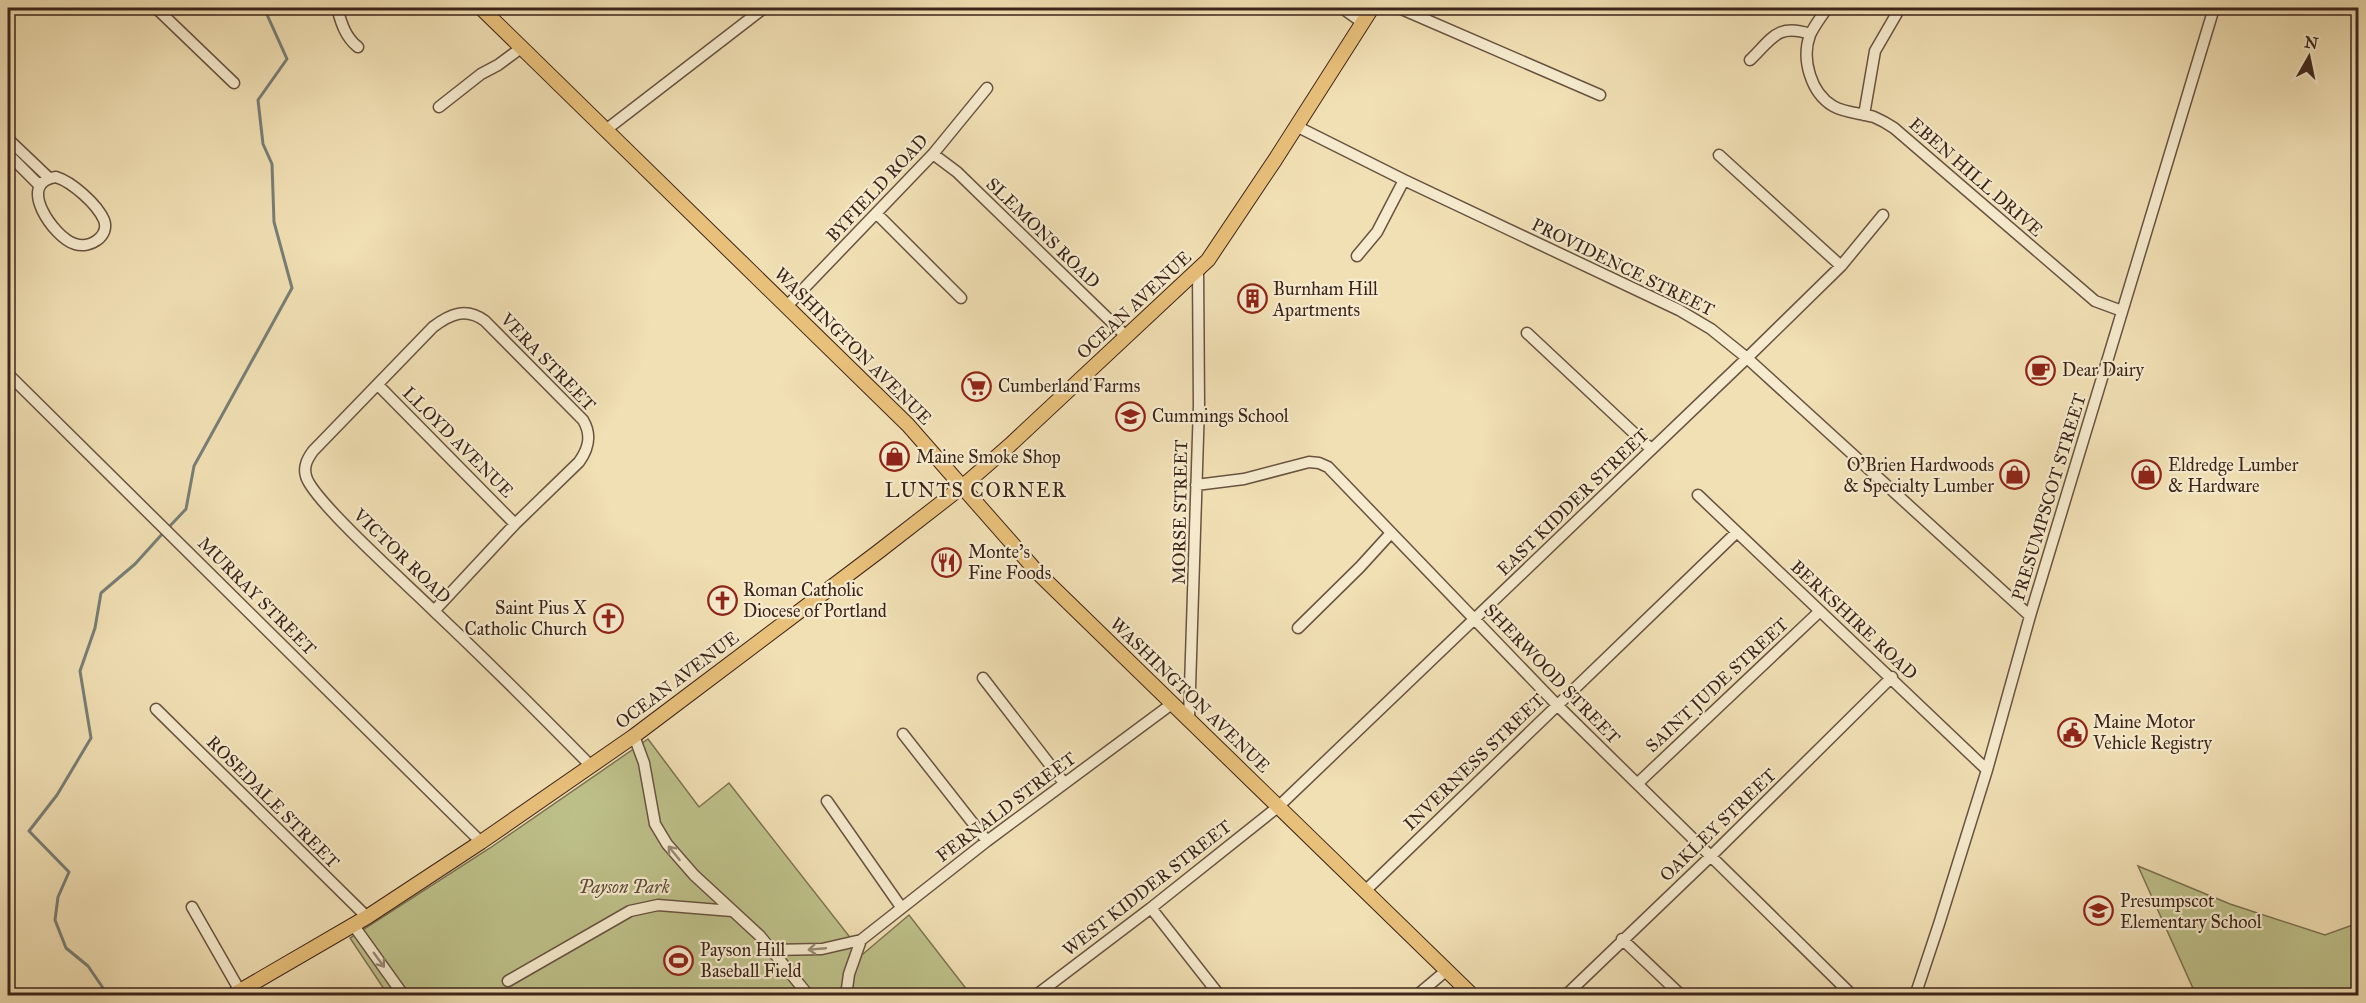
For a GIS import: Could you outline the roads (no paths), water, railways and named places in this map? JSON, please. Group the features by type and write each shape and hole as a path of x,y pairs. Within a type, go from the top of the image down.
{"main road":[{"name":"WASHINGTON AVENUE","path":"480,8 607,129 908,425 1038,573 1473,996"},
{"name":"OCEAN AVENUE","path":"235,993 354,926 591,766 634,736 963,486 1126,338 1198,270 1219,246 1372,8"}],"street":[{"path":"156,8 234,83"},
{"path":"337,8 351,41 358,46"},
{"path":"607,129 764,8"},
{"path":"1342,8 1363,23"},
{"path":"1398,8 1600,95"},
{"name":"EBEN HILL DRIVE","path":"1827,8 1810,34 1807,47 1809,73 1821,96 1832,105 1883,121 1907,138 2095,301 2122,311"},
{"path":"1864,115 1875,51 1900,8"},
{"name":"PRESUMPSCOT STREET","path":"1915,996 1987,770 2030,616 2214,8"},
{"path":"1750,60 1780,31 1795,29 1810,34"},
{"path":"439,107 464,86 511,57 521,48"},
{"name":"BYFIELD ROAD","path":"787,306 933,154 987,88"},
{"name":"PROVIDENCE STREET","path":"1296,126 1404,180 1688,314 1711,328 1747,358 2030,616"},
{"path":"8,140 49,177 56,177 73,185 99,212 105,222 104,232 97,241 80,245 72,243 62,235 44,213 38,203 38,192 40,186 49,177"},
{"path":"8,154 40,186"},
{"name":"SLEMONS ROAD","path":"933,154 957,172 1126,338"},
{"path":"1719,155 1841,266"},
{"path":"1357,256 1377,231 1404,180"},
{"path":"877,214 961,298"},
{"name":"EAST KIDDER STREET","path":"1279,806 1747,358 1841,266 1883,215"},
{"name":"MORSE STREET","path":"1189,719 1196,484 1198,270"},
{"name":"VERA STREET","path":"378,385 433,327 460,312 478,315 583,420 588,429 589,441 586,452 579,462 515,524 434,610"},
{"path":"1527,333 1651,449"},
{"name":"MURRAY STREET","path":"8,374 481,842"},
{"name":"LLOYD AVENUE","path":"378,385 515,524"},
{"name":"VICTOR ROAD","path":"378,385 306,460 305,474 310,487 591,766"},
{"name":"SHERWOOD STREET","path":"1196,484 1244,479 1309,462 1318,463 1336,474 1557,705 1853,996"},
{"name":"BERKSHIRE ROAD","path":"1698,495 1892,677 1987,770"},
{"name":"INVERNESS STREET","path":"1365,891 1737,532"},
{"path":"1298,628 1391,533"},
{"name":"SAINT JUDE STREET","path":"1638,783 1820,611"},
{"name":"OAKLEY STREET","path":"1565,996 1892,677"},
{"path":"983,678 1064,783"},
{"name":"FERNALD STREET","path":"772,950 822,949 861,940 987,841 1173,703"},
{"name":"ROSEDALE STREET","path":"156,709 367,917"},
{"path":"903,734 987,841"},
{"path":"634,736 644,763 652,811 660,834 680,860 772,950 809,996"},
{"path":"827,801 901,907"},
{"name":"WEST KIDDER STREET","path":"1035,996 1151,908 1279,806"},
{"path":"508,981 630,911 658,905 732,911"},
{"path":"192,907 235,993"},
{"path":"1151,908 1220,996"},
{"path":"354,926 404,996"},
{"path":"1622,939 1682,996"},
{"path":"846,996 849,974 861,940"},
{"path":"1416,996 1448,970"}],"waterway":[{"path":"169,527 186,509 194,466 292,288 274,222 272,164 263,144 258,100 287,59 264,8"},
{"path":"101,996 103,988 88,966 66,948 55,920 58,897 69,872 29,831 57,795 91,738 80,671 95,628 101,593 135,564 164,532"}],"place":[{"name":"Burnham Hill Apartments","path":"1252,299"},
{"name":"Dear Dairy","path":"2041,370"},
{"name":"Cumberland Farms","path":"977,386"},
{"name":"Cummings School","path":"1131,416"},
{"name":"Maine Smoke Shop","path":"895,457"},
{"name":"O'Brien Hardwoods & Specialty Lumber","path":"2015,475"},
{"name":"Eldredge Lumber & Hardware","path":"2147,475"},
{"name":"Monte's Fine Foods","path":"947,562"},
{"name":"Roman Catholic Diocese of Portland","path":"722,600"},
{"name":"Saint Pius X Catholic Church","path":"608,618"},
{"name":"Maine Motor Vehicle Registry","path":"2072,732"},
{"name":"Presumpscot Elementary School","path":"2099,911"},
{"name":"Payson Hill Baseball Field","path":"679,960"}],"district":[{"name":"LUNTS CORNER","path":"976,490"}],"park label":[{"name":"Payson Park","path":"624,887"}]}
